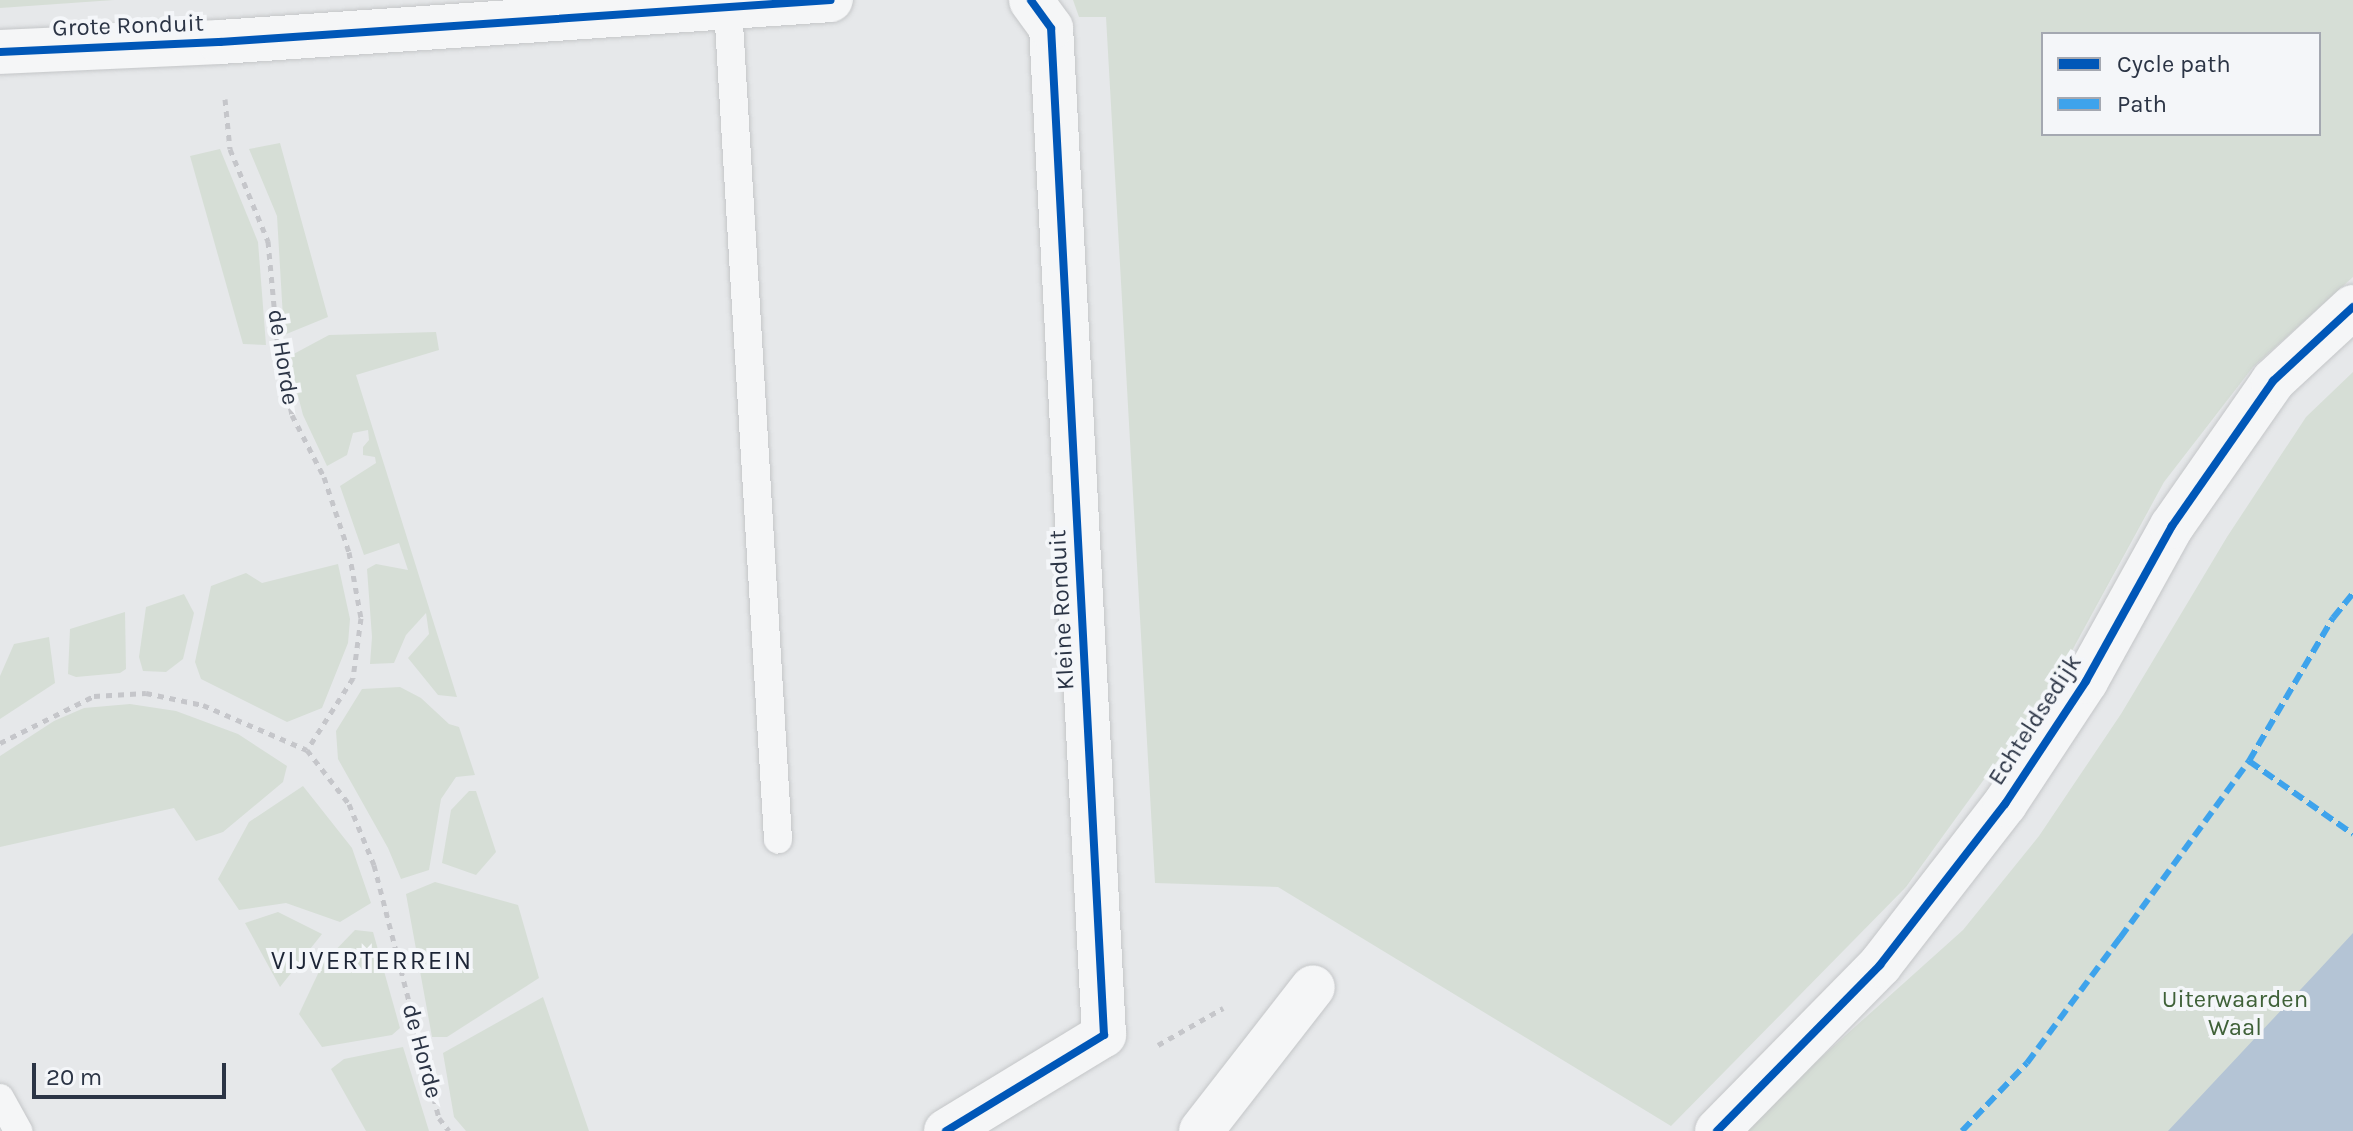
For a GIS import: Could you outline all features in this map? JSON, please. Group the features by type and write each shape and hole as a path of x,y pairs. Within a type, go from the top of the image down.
{"street":[{"name":"Grote Ronduit","path":"0,52 220,42 831,0"},
{"name":"Kleine Ronduit","path":"1033,1 1051,28 1104,1035"},
{"name":"Echteldsedijk","path":"1717,1131 1880,965 2005,804 2086,681 2172,526 2273,381 2353,307"},
{"path":"1201,1131 1313,987"},
{"path":"946,1131 1104,1035"}],"lane":[{"path":"728,7 778,839"},
{"path":"0,1098 18,1131"}],"path":[{"path":"1104,1035 1126,1064 1229,1005"}],"green space":[{"path":"0,0 114,0 0,8"},
{"path":"1073,0 2353,0 2353,277 2253,367 2164,482 2056,680 1906,887 1671,1126 1278,887 1155,883 1106,17 1079,17"},
{"path":"280,143 328,317 284,335 277,216 249,149"},
{"path":"220,149 258,242 266,345 243,344 190,156"},
{"path":"436,332 439,350 356,375 457,697 438,695 408,658 429,634 426,613 406,635 394,663 370,664 372,637 367,569 376,564 408,570 399,543 364,555 340,486 376,463 375,457 363,455 363,447 369,440 368,430 353,433 347,455 327,466 303,415 288,357 329,335"},
{"name":"Uiterwaarden Waal","path":"2353,372 2353,1131 1739,1131 1963,930 2039,836 2121,714 2227,537 2306,417"},
{"path":"338,564 350,619 348,643 322,708 287,722 201,679 195,662 211,586 246,573 262,583"},
{"path":"184,594 194,613 183,659 166,672 143,671 139,657 146,607"},
{"path":"125,612 126,669 120,673 76,677 68,674 70,629"},
{"path":"49,637 55,683 0,719 0,676 14,644"},
{"path":"400,687 421,698 449,724 459,727 475,775 456,777 441,799 429,870 401,879 388,848 338,759 336,731 362,689"},
{"path":"130,704 176,711 238,734 287,766 283,782 223,832 196,841 174,808 0,847 0,756 54,721 84,708"},
{"path":"303,786 352,848 371,903 340,922 286,903 239,910 218,879 249,822"},
{"path":"469,791 476,791 496,852 476,875 442,863 451,810"},
{"path":"435,882 518,905 539,978 447,1037 432,1037 406,894"},
{"path":"278,912 322,934 280,987 245,923"},
{"path":"355,930 373,932 400,1028 392,1035 322,1047 299,1014 323,963"},
{"path":"543,997 589,1131 466,1131 454,1117 443,1053"},
{"path":"403,1047 429,1131 366,1131 331,1069 344,1059"}],"water":[{"path":"2353,933 2353,1131 2168,1131 2316,973"}],"marked path":[{"path":"1962,1131 2027,1063 2249,761 2333,618 2353,593"},
{"path":"2249,761 2353,834"}],"cycle path":[{"path":"0,52 220,42 831,0"},
{"path":"946,1131 1104,1035 1051,28 1031,0"},
{"path":"1717,1131 1880,965 2005,804 2086,681 2172,526 2273,381 2353,307"}],"district":[{"name":"VIJVERTERREIN","path":"372,961"}]}
